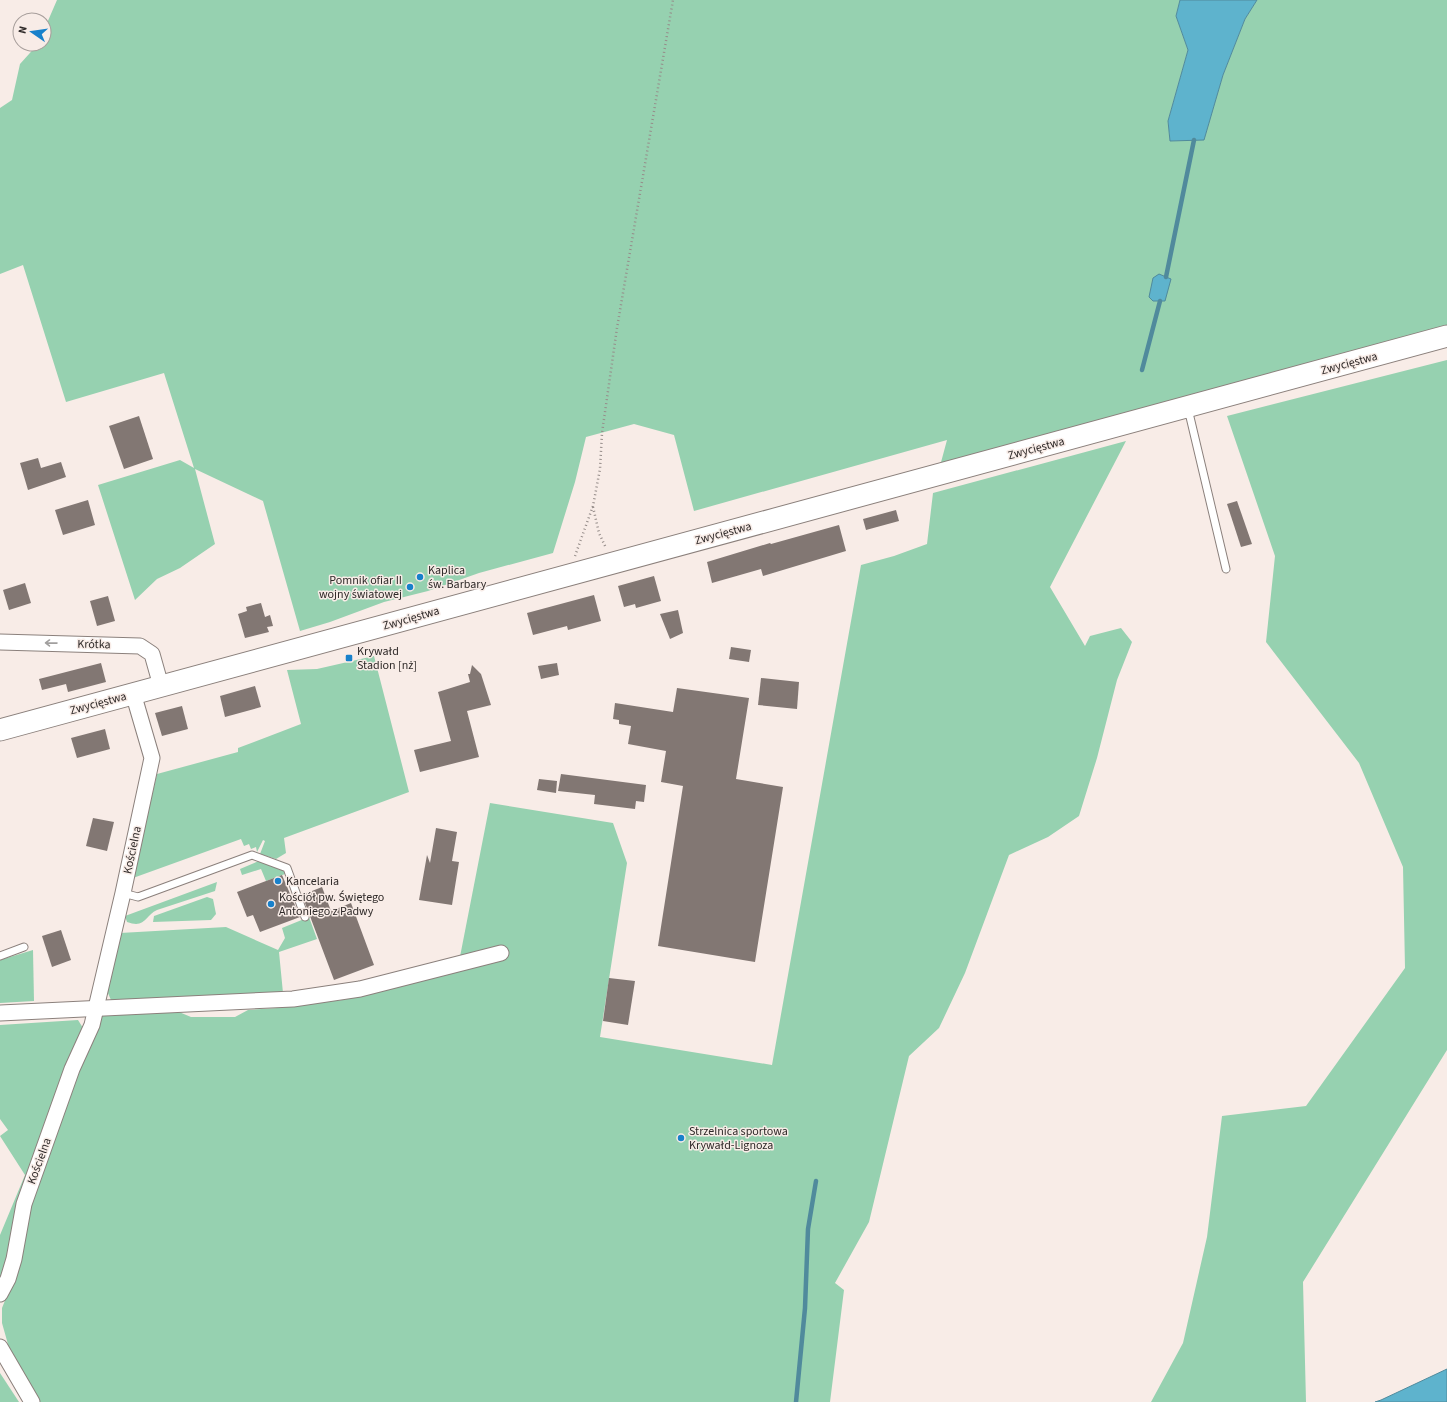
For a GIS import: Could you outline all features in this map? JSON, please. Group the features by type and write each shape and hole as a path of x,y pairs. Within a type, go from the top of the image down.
{"main road":[{"name":"Zwycięstwa","path":"0,730 1447,336"}],"street":[{"name":"Krótka","path":"0,642 131,645 145,648 152,656 161,686"},
{"name":"Kościelna","path":"0,1294 8,1279 14,1259 22,1209 72,1069 91,1028 123,893 152,758 134,693"},
{"path":"0,1013 213,1004 300,998 360,989 501,953"},
{"path":"0,1347 32,1402"}],"lane":[{"path":"1184,408 1190,417 1226,569"},
{"path":"123,893 138,897 252,855 287,868 305,917"},
{"path":"0,956 24,947"}],"path":[{"path":"570,574 593,506 600,469 602,433 617,328 673,0"},
{"path":"593,506 600,533 612,563"}],"green space":[{"path":"57,0 1180,0 1176,16 1188,50 1168,121 1170,141 1204,139 1223,75 1245,19 1257,0 1447,0 1447,325 940,466 947,440 694,511 674,435 634,424 586,437 575,482 553,553 479,573 428,591 384,602 330,622 300,631 263,501 195,469 215,544 180,568 157,579 135,600 98,485 180,460 194,468 164,373 66,402 23,265 0,274 0,108 12,100 20,64 31,52 52,52 52,12"},
{"path":"1447,360 1447,1050 1303,1282 1306,1402 1151,1402 1183,1343 1207,1237 1222,1116 1306,1106 1405,968 1403,867 1359,763 1266,642 1275,556 1227,416"},
{"path":"1126,441 1050,587 1085,646 1090,636 1121,628 1132,642 1117,680 1097,758 1079,816 1048,837 1009,855 965,973 939,1028 909,1056 869,1222 835,1283 844,1290 830,1402 40,1402 11,1355 2,1323 2,1308 8,1293 28,1207 100,1016 179,1012 191,1017 235,1017 248,1010 342,1000 457,972 490,803 613,823 627,863 600,1037 772,1065 861,565 894,556 927,544 933,493"},
{"path":"374,656 409,792 284,838 286,853 276,859 260,854 265,841 263,840 257,852 256,847 251,849 249,844 244,846 241,839 133,878 157,774 238,752 238,748 301,724 287,670 317,669"},
{"path":"259,861 284,870 285,874 266,881 261,869 242,875 240,869"},
{"path":"217,882 215,891 157,910 142,923 133,924 127,922 125,916"},
{"path":"207,897 213,899 216,914 211,920 153,922 154,916"},
{"path":"309,917 317,939 279,952 283,993 111,1000 107,991 120,933 226,927 278,950 285,938 282,928"},
{"path":"33,950 34,1001 0,1003 0,960"},
{"path":"78,1020 83,1028 0,1282 0,1235 25,1175 0,1136 8,1130 0,1119 0,1025"},
{"path":"0,1373 19,1402 0,1402"}],"water":[{"path":"1180,0 1257,0 1245,19 1223,75 1204,140 1170,141 1168,121 1188,50 1176,16"},
{"path":"1159,274 1171,279 1165,301 1153,301 1149,297 1153,278"},
{"path":"1447,1369 1447,1402 1375,1402 1381,1400"}],"building":[{"path":"139,416 153,459 124,469 109,426"},
{"path":"38,458 41,468 61,462 66,477 28,490 20,463"},
{"path":"88,500 95,525 63,535 55,510"},
{"path":"1237,501 1252,544 1241,547 1227,504"},
{"path":"896,510 899,521 866,530 863,519"},
{"path":"839,525 846,551 763,576 761,569 712,583 707,562 770,543 771,544"},
{"path":"654,576 661,601 636,608 635,604 624,607 618,586"},
{"path":"25,583 31,603 9,610 3,590"},
{"path":"594,595 601,621 568,630 567,626 533,635 527,613"},
{"path":"108,596 115,621 97,626 90,601"},
{"path":"261,603 265,617 270,615 273,626 267,627 269,632 245,638 238,614 247,611 246,607"},
{"path":"678,610 683,633 670,639 660,614"},
{"path":"731,647 751,650 749,662 729,659"},
{"path":"101,663 106,682 68,692 66,684 42,690 39,679"},
{"path":"557,663 559,675 541,679 538,666"},
{"path":"472,665 481,674 491,705 467,711 479,757 420,772 414,750 451,741 438,692 470,682 468,674 470,674"},
{"path":"761,678 799,682 797,709 758,705"},
{"path":"255,686 261,707 225,717 220,696"},
{"path":"677,688 749,698 736,779 783,787 755,962 658,946 683,786 661,782 666,751 628,744 631,726 619,724 619,720 613,719 615,703 673,712"},
{"path":"182,706 188,729 162,736 155,713"},
{"path":"105,729 110,749 77,758 71,738"},
{"path":"561,774 646,785 644,802 636,801 635,809 594,804 595,795 558,791"},
{"path":"539,779 557,781 556,793 537,790"},
{"path":"93,818 114,822 107,851 86,846"},
{"path":"436,828 457,832 452,861 459,862 452,905 419,900 427,855 430,863"},
{"name":"Kościół pw. Świętego Antoniego z Padwy","path":"282,875 300,917 260,932 253,915 247,917 237,892"},
{"path":"322,887 331,911 351,903 374,965 334,980 302,895"},
{"path":"61,930 71,960 52,967 42,936"},
{"path":"609,978 635,981 628,1025 603,1021"}],"waterway":[{"path":"1166,277 1194,140"},
{"path":"1142,370 1160,301"},
{"path":"796,1402 805,1308 808,1229 816,1181"}],"place":[{"name":"Kaplica św. Barbary","path":"420,577"},
{"name":"Pomnik ofiar II wojny światowej","path":"410,587"},
{"name":"Krywałd Stadion [nż]","path":"349,658"},
{"name":"Kancelaria","path":"278,881"},
{"name":"Kościół pw. Świętego Antoniego z Padwy","path":"271,904"},
{"name":"Strzelnica sportowa Krywałd-Lignoza","path":"681,1138"}]}
